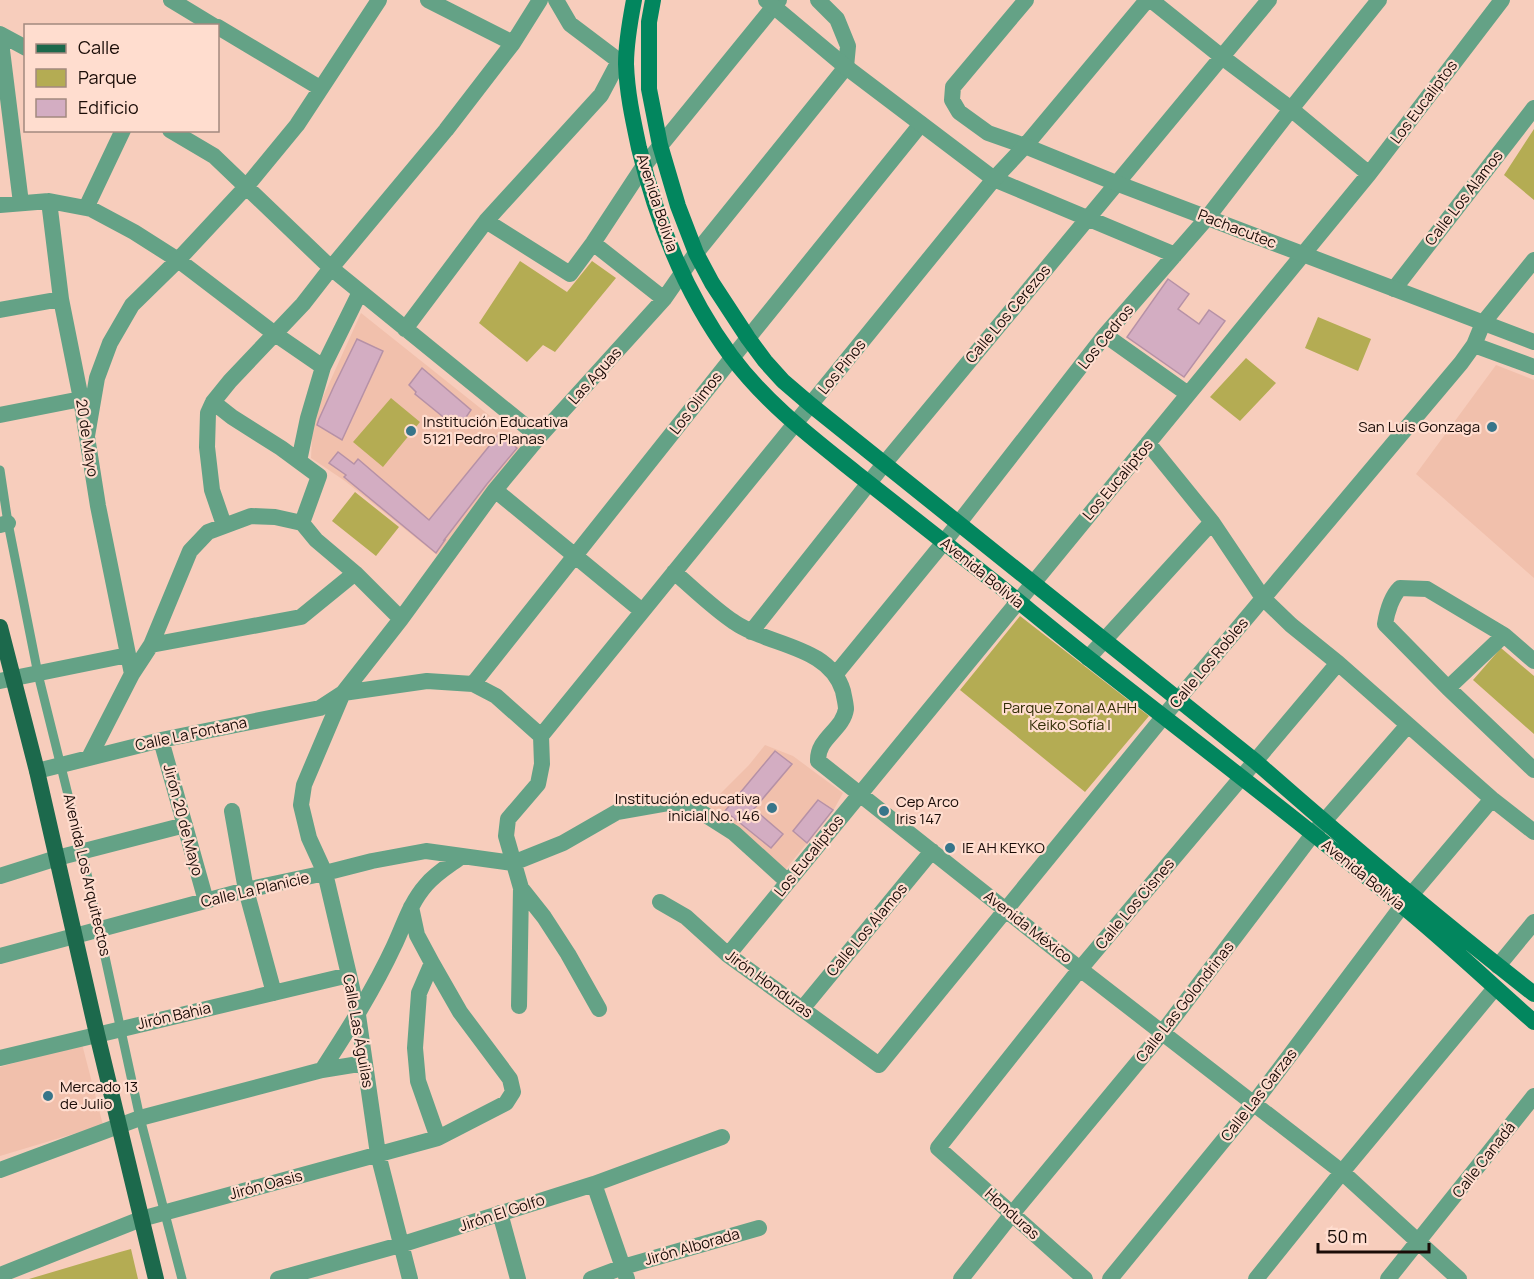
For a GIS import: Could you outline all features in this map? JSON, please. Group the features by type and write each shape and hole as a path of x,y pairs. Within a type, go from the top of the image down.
{"main road":[{"name":"Avenida Bolivia","path":"634,0 622,60 631,113 661,221 682,272 711,327 732,358 760,392 795,425 1088,658 1242,777 1318,828 1406,900 1534,994"},
{"name":"Avenida Bolivia","path":"653,0 649,22 649,89 660,145 678,206 696,253 712,283 765,361 783,381 811,405 1256,761 1318,828"},
{"name":"Avenida Los Arquitectos","path":"0,627 6,680 37,771 156,1279"},
{"name":"Avenida Bolivia","path":"1406,900 1495,988 1534,1022"}],"street":[{"path":"171,0 213,24"},
{"path":"87,436 97,378 110,343 132,305 246,188 297,124 379,0"},
{"path":"428,0 513,43"},
{"path":"224,525 212,490 207,447 208,413 213,402 303,304 446,130 513,43 540,0"},
{"path":"405,329 486,221 601,94 622,60 570,24 556,0"},
{"path":"818,0 837,19 841,28 848,46 846,68"},
{"name":"Pachacutec","path":"1026,0 953,87 952,100 959,112 988,133 1534,342"},
{"path":"1149,0 1291,109 1369,174"},
{"name":"Los Pinos","path":"541,736 994,179 1025,146 1149,0"},
{"name":"Calle Los Cerezos","path":"751,632 869,483 1269,0"},
{"name":"Los Cedros","path":"835,675 944,542 1105,335 1207,218 1379,0"},
{"name":"Los Eucaliptos","path":"728,955 1369,174 1502,0"},
{"path":"486,221 570,274 644,166 772,2 846,68 994,179 1175,255"},
{"path":"219,28 320,88"},
{"path":"0,34 24,47"},
{"path":"0,34 21,203"},
{"name":"Las Aguas","path":"304,785 342,693 495,490 539,437 664,300 696,253 846,68"},
{"name":"Calle Los Alamos","path":"1394,289 1534,108"},
{"name":"Los Olimos","path":"473,684 921,124"},
{"path":"86,208 122,132"},
{"path":"173,132 214,156 331,268 539,437"},
{"path":"0,205 50,201 91,209 134,232 178,260 275,334 323,367"},
{"name":"20 de Mayo","path":"50,201 61,299 81,399 98,506 132,674"},
{"path":"593,243 664,300"},
{"name":"Calle Los Robles","path":"879,1065 1178,699 1461,363 1474,345 1483,323 1534,260"},
{"path":"299,461 308,418 323,367 360,292"},
{"path":"0,310 61,299"},
{"path":"1105,335 1188,394"},
{"path":"1474,345 1534,367"},
{"path":"0,415 81,399"},
{"path":"213,402 320,476 302,523"},
{"path":"1148,443 1212,522 1263,598 1291,625 1338,663 1492,799 1534,832"},
{"path":"495,490 642,611"},
{"path":"90,756 132,674 151,645 190,551 208,532 251,516 275,517 302,523 316,540 355,573 400,619"},
{"path":"1088,658 1212,522"},
{"path":"674,572 734,622 751,632 807,653 818,659 835,675"},
{"path":"151,645 301,617 355,573"},
{"path":"1534,661 1504,635 1427,589 1401,588 1396,592 1386,617 1385,624 1534,770"},
{"path":"1448,688 1504,635"},
{"path":"6,680 128,655"},
{"name":"Calle Los Cisnes","path":"938,1148 1080,969 1338,663"},
{"name":"Avenida México","path":"835,675 841,685 846,711 841,721 822,744 818,753 818,761 1080,969 1342,1172 1459,1279"},
{"path":"342,693 427,681 473,684 496,696 541,736 542,764 538,784 508,819 507,836 521,888 519,1006"},
{"name":"Calle La Fontana","path":"37,771 161,740 320,708 342,693"},
{"name":"Calle Las Golondrinas","path":"961,1279 1162,1033 1318,828 1408,725"},
{"name":"Jirón 20 de Mayo","path":"161,740 206,901"},
{"name":"Calle Las Águilas","path":"304,785 301,805 304,823 325,873 349,975 358,1015 378,1154 410,1279"},
{"name":"Calle Las Garzas","path":"1110,1279 1254,1103 1406,900 1492,799"},
{"path":"513,863 563,843 617,812 668,803 701,812 726,828 788,882"},
{"path":"232,811 246,890 274,993"},
{"path":"0,876 82,851 184,825"},
{"name":"Calle La Planicie","path":"0,956 246,890 426,851 513,863"},
{"name":"Calle Los Alamos","path":"802,1009 932,851"},
{"path":"322,1070 358,1015 394,946 411,907 426,885 438,873 462,856"},
{"path":"521,888 544,916 598,1009"},
{"name":"Jirón Honduras","path":"660,902 686,917 728,955 879,1065"},
{"path":"411,907 417,935 432,963 420,993 415,1048 418,1081 438,1138"},
{"path":"1498,966 1534,922"},
{"name":"Jirón Oasis","path":"0,1275 141,1219 438,1138 506,1103 513,1092 510,1079 460,1012 432,963"},
{"name":"Jirón Bahia","path":"0,1058 349,975"},
{"path":"1256,1279 1495,988"},
{"path":"0,1170 140,1118 322,1070 364,1063"},
{"name":"Calle Canadá","path":"1388,1279 1534,1096"},
{"name":"Jirón El Golfo","path":"278,1279 400,1245 594,1184 722,1137"},
{"name":"Honduras","path":"938,1148 1085,1279"},
{"path":"594,1184 625,1273"},
{"path":"500,1214 518,1279"},
{"name":"Jirón Alborada","path":"591,1279 625,1273 759,1228"}],"lane":[{"name":"Avenida Los Arquitectos","path":"0,470 4,524 82,851 140,1118 182,1279"}],"shaded area":[{"name":"Institución Educativa 5121 Pedro Planas","path":"361,313 523,442 523,448 495,485 437,555 345,481 311,458 313,419"},
{"name":"San Luis Gonzaga","path":"1496,365 1534,380 1534,578 1416,474"},
{"name":"Institución educativa inicial No. 146","path":"765,745 793,756 843,793 833,811 785,870 708,806 749,765"},
{"name":"Mercado 13 de Julio","path":"82,1044 103,1125 0,1156 0,1067"}],"green space":[{"path":"1534,129 1534,200 1504,175"},
{"path":"520,261 567,292 592,261 616,278 555,352 543,345 527,362 479,323"},
{"path":"1318,317 1371,339 1358,371 1305,348"},
{"path":"1246,358 1276,383 1240,421 1210,397"},
{"path":"391,398 420,422 383,467 353,442"},
{"path":"355,492 399,527 376,556 332,521"},
{"name":"Parque Zonal AAHH Keiko Sofía I","path":"1020,616 1149,716 1085,792 960,690"},
{"path":"1501,648 1534,676 1534,734 1473,680"},
{"path":"131,1249 138,1279 29,1279 120,1252"}],"building":[{"path":"1168,279 1189,294 1178,309 1199,324 1209,310 1225,321 1184,377 1127,337"},
{"path":"357,339 383,351 342,440 317,425"},
{"path":"422,368 471,410 458,429 415,394 416,392 409,385"},
{"path":"499,434 517,448 436,553 329,463 338,452 354,464 358,459 429,520"},
{"path":"775,751 792,764 754,809 783,834 771,848 725,811"},
{"path":"818,800 833,810 807,843 793,831"}],"place":[{"name":"San Luis Gonzaga","path":"1492,427"},
{"name":"Institución Educativa 5121 Pedro Planas","path":"411,431"},
{"name":"Institución educativa inicial No. 146","path":"772,808"},
{"name":"Cep Arco Iris 147","path":"884,811"},
{"name":"IE AH KEYKO","path":"950,848"},
{"name":"Mercado 13 de Julio","path":"48,1096"}]}
